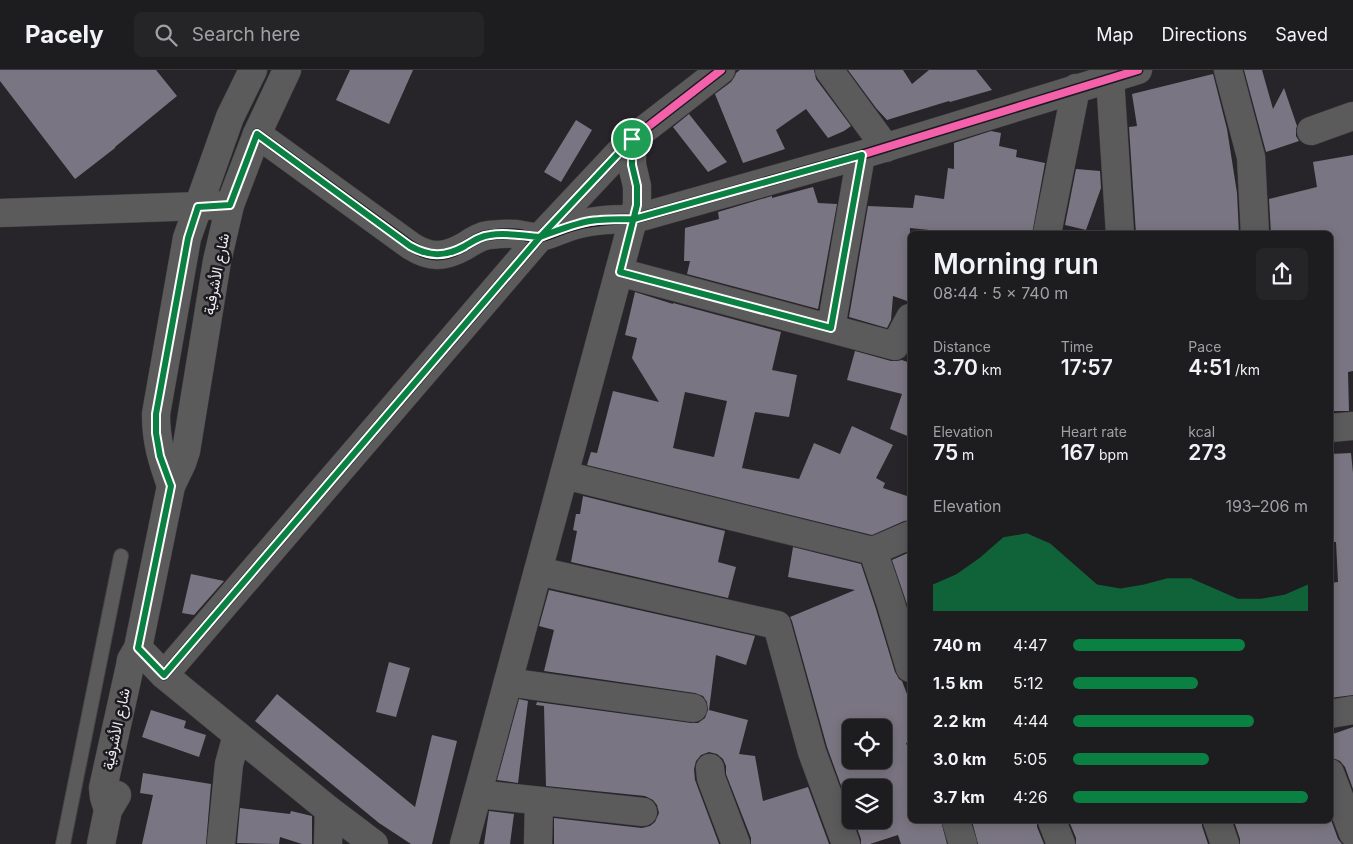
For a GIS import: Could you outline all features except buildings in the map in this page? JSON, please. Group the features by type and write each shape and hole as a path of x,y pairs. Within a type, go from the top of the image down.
{"street":[{"name":"شارع الأشرفية","path":"171,486 159,448 156,433 156,414 188,238 230,117 253,70"},
{"name":"شارع الأشرفية","path":"101,844 108,810 117,795 140,673 138,648 171,486 186,451 217,261 230,205 257,134 287,70"},
{"path":"164,675 540,237 632,139 721,70"},
{"path":"829,70 874,151 831,328"},
{"path":"257,134 410,246 422,253 433,255 455,251 487,235 502,234 540,237 589,221 634,219 874,151 1138,70"},
{"path":"1228,70 1251,157 1255,231"},
{"path":"1110,78 1120,231"},
{"path":"1048,231 1076,88"},
{"path":"1311,131 1353,116"},
{"path":"464,844 634,219 638,195 632,165 632,139"},
{"path":"0,213 230,205"},
{"path":"620,272 895,346 908,322"},
{"path":"1333,428 1353,426"},
{"path":"564,475 873,550 908,536"},
{"path":"873,550 908,661"},
{"path":"538,571 777,626 812,752 846,844"},
{"path":"138,648 164,675 329,810 374,844"},
{"path":"508,682 693,708"},
{"path":"1333,713 1353,710"},
{"path":"220,844 229,764 237,735"},
{"path":"710,768 711,778 736,844"},
{"path":"1333,781 1353,833"},
{"path":"478,794 643,812"},
{"path":"538,844 539,801"},
{"path":"328,844 329,810"},
{"path":"957,823 963,844"},
{"path":"1053,823 1061,844"},
{"path":"1218,823 1224,844"}],"lane":[{"path":"63,844 121,556"}],"cycle path":[{"path":"164,675 540,237 632,139 721,70"},
{"path":"257,134 411,246 424,253 437,255 450,253 486,236 516,234 539,237 585,223 634,219 861,155 1138,70"}],"route":[{"path":"632,139 540,237 514,234 487,235 455,251 433,255 422,253 410,246 257,134 230,205 198,207 188,238 156,414 156,433 160,456 171,486 138,648 164,675 540,237 589,221 634,219 862,155 831,328 620,272 634,219 638,195 632,165 632,139"}]}
